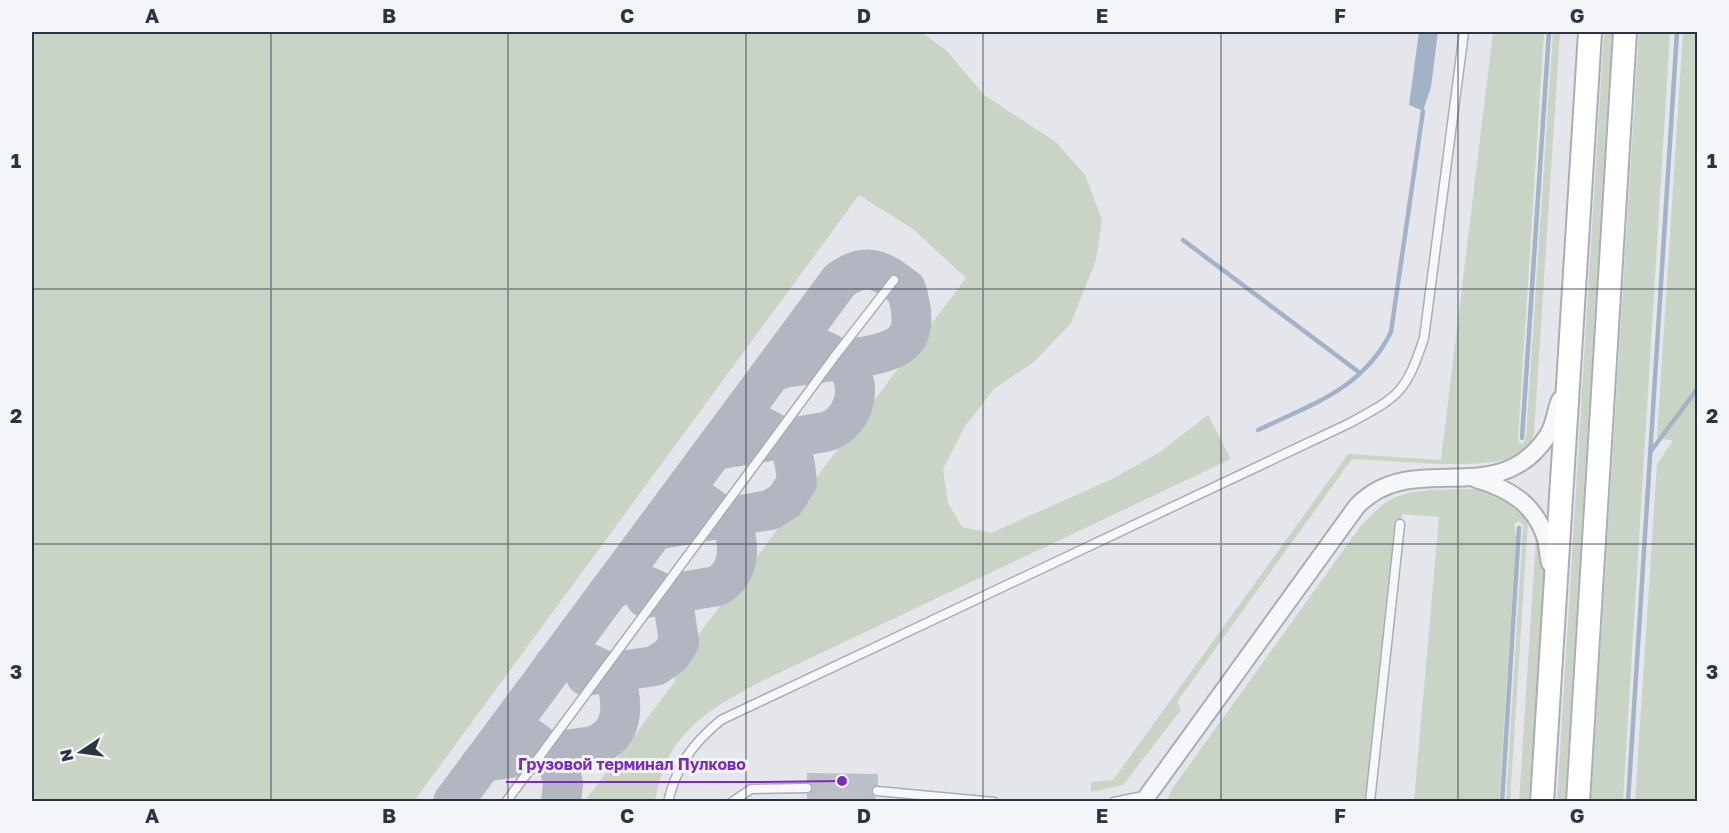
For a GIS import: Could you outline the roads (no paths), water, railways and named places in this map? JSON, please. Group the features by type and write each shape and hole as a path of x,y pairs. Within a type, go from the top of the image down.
{"main road":[{"path":"1542,801 1590,32"},
{"path":"1578,801 1624,32"}],"street":[{"path":"1148,795 1357,506 1369,494 1417,478 1476,479 1509,470 1536,450 1554,424 1557,407 1567,385"},
{"path":"1476,479 1513,494 1533,512 1547,542 1557,587"}],"lane":[{"path":"668,801 674,777 685,755 700,737 721,720 1350,423 1387,403 1406,384 1424,338 1464,32"},
{"path":"506,801 894,280"},
{"path":"1370,801 1400,524"},
{"path":"732,801 751,789 807,788"},
{"path":"877,791 994,801"},
{"path":"1114,801 1148,795"}],"water":[{"path":"1419,32 1438,32 1431,87 1423,111 1409,105"}],"waterway":[{"path":"1522,438 1549,32"},
{"path":"1628,802 1677,32"},
{"path":"1258,430 1316,403 1351,381 1366,368 1391,332 1423,111"},
{"path":"1183,240 1360,373"},
{"path":"1651,451 1698,388"},
{"path":"1502,802 1519,528"}],"place":[{"name":"Грузовой терминал Пулково","path":"842,781"}]}
